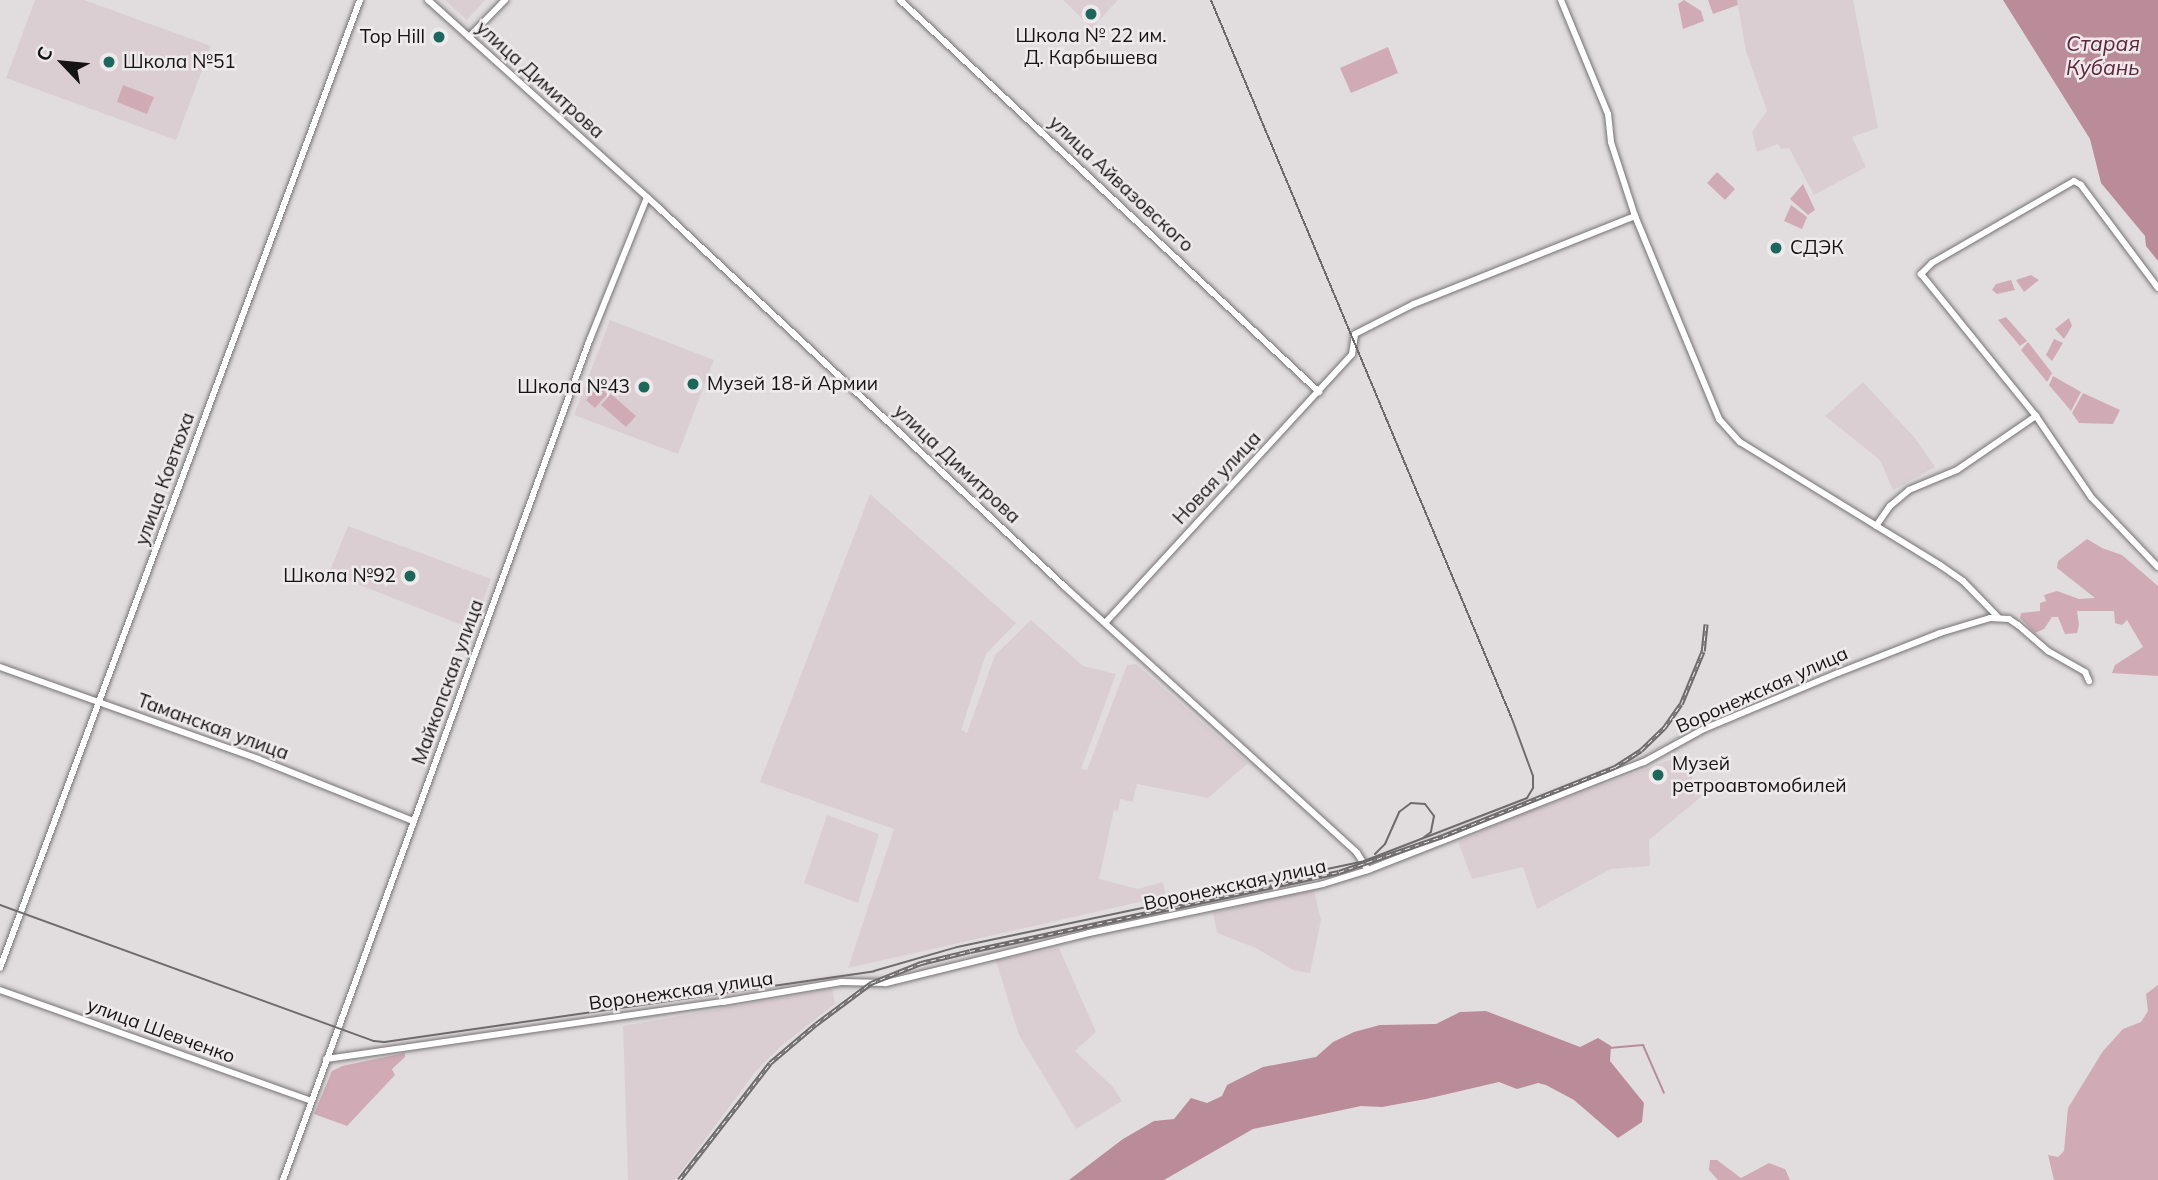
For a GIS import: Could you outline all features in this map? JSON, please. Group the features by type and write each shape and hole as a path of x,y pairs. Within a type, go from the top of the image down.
{"street":[{"name":"улица Ковтюха","path":"0,968 359,0"},
{"name":"улица Димитрова","path":"428,0 648,197 1105,623 1357,853 1368,870"},
{"path":"468,37 505,0"},
{"name":"улица Айвазовского","path":"900,0 1319,392"},
{"path":"1561,0 1608,114 1611,142 1634,213 1719,419 1740,442 1762,458 1963,581 1998,617 2018,625 2048,651 2085,672 2089,681"},
{"path":"2158,288 2081,185 2074,181 1924,270 1922,277 2036,416 2091,497 2158,567"},
{"name":"Майкопская улица","path":"283,1180 590,339 648,197"},
{"name":"Новая улица","path":"1105,623 1352,354 1355,334 1414,304 1634,213"},
{"path":"1876,526 1891,506 1909,490 1957,470 2036,416"},
{"name":"Воронежская улица","path":"326,1059 723,1002 841,982 886,983 1088,933 1323,884 1368,870 1644,762 1704,729 1838,673 1952,629 1998,617"},
{"name":"Таманская улица","path":"0,667 258,759 414,821"},
{"name":"улица Шевченко","path":"0,990 311,1101"}],"shaded area":[{"name":"Школа №51","path":"35,0 84,0 211,46 176,140 6,78"},
{"path":"445,0 485,0 467,20"},
{"name":"Школа № 22 им. Д. Карбышева","path":"1063,0 1118,0 1092,28"},
{"path":"1684,0 1701,11 1704,21 1683,29 1678,4"},
{"path":"1708,0 1737,0 1738,5 1713,14"},
{"path":"1737,0 1853,0 1878,128 1852,137 1866,167 1814,195 1789,148 1781,149 1778,144 1757,152 1752,132 1767,111 1746,51"},
{"path":"1388,47 1398,73 1351,93 1340,68"},
{"path":"123,85 154,97 147,114 117,102"},
{"path":"1717,172 1735,189 1725,200 1707,183"},
{"path":"1803,184 1815,210 1808,215 1790,199"},
{"path":"1791,205 1807,217 1802,229 1784,221"},
{"path":"2031,275 2039,280 2024,292 2016,280"},
{"path":"2011,280 2015,290 1997,294 1992,290 1996,284"},
{"path":"2006,317 2027,341 2020,346 1998,320"},
{"path":"2069,318 2072,326 2064,339 2055,329"},
{"name":"Школа №43","path":"610,320 714,360 678,454 574,415"},
{"path":"2054,339 2063,343 2052,361 2046,355"},
{"path":"2028,342 2052,373 2047,382 2021,350"},
{"path":"2053,376 2081,392 2071,411 2049,385"},
{"path":"1863,382 1915,438 1935,467 1893,490 1880,460 1825,416"},
{"path":"601,383 610,391 595,408 586,400"},
{"path":"2083,393 2120,410 2113,424 2079,423 2072,413"},
{"path":"611,394 636,416 626,427 601,405"},
{"path":"870,494 1016,623 986,654 961,730 967,733 995,655 1031,620 1083,666 1116,674 1081,769 1087,770 1127,665 1136,664 1248,763 1208,798 1137,784 1133,802 1120,799 1118,811 1114,810 1099,879 1138,889 1163,882 1166,896 848,968 894,829 760,782"},
{"name":"Школа №92","path":"348,526 491,579 472,629 329,573"},
{"path":"2087,539 2122,555 2158,586 2158,676 2112,673 2115,665 2143,647 2127,620 2122,625 2115,623 2114,611 2077,611 2077,633 2065,634 2058,617 2052,617 2044,629 2035,633 2020,618 2021,613 2040,611 2040,603 2046,601 2044,595 2057,591 2079,599 2095,598 2057,568 2058,561"},
{"path":"1681,756 1702,796 1649,840 1650,866 1611,869 1537,909 1523,867 1472,879 1458,842 1518,816"},
{"path":"827,815 879,834 858,903 804,883"},
{"path":"1314,890 1321,920 1310,973 1293,970 1256,948 1217,933 1213,913"},
{"path":"1059,948 1096,1032 1075,1051 1113,1087 1122,1101 1076,1129 1019,1035 996,961"},
{"path":"2158,985 2158,1180 2054,1180 2048,1155 2058,1157 2064,1151 2068,1108 2103,1051 2123,1029 2141,1022 2148,1011 2146,994"},
{"path":"832,989 835,1004 782,1045 755,1072 675,1180 628,1180 623,1026"},
{"path":"405,1053 405,1057 392,1069 395,1075 347,1126 314,1114 332,1071 342,1066"},
{"path":"1710,1160 1717,1160 1741,1178 1769,1163 1785,1169 1790,1180 1718,1180 1709,1170"}],"water":[{"name":"Старая Кубань","path":"2003,0 2158,0 2158,261 2146,246 2145,236 2101,183 2090,139"},
{"path":"1486,1011 1580,1047 1598,1038 1611,1046 1610,1061 1644,1103 1642,1122 1618,1138 1574,1100 1546,1085 1538,1083 1517,1089 1499,1082 1426,1099 1382,1107 1361,1106 1253,1129 1164,1180 1069,1180 1123,1139 1154,1121 1174,1119 1191,1098 1207,1103 1222,1096 1227,1085 1263,1067 1316,1057 1333,1042 1354,1032 1380,1025 1436,1024 1460,1012"}],"waterway":[{"path":"1609,1048 1643,1045 1664,1093"}],"tram line":[{"path":"0,905 374,1041 384,1042 874,971 957,947 1364,861 1527,798 1533,788 1533,776 1512,719 1211,0"},
{"path":"1375,854 1385,844 1399,812 1411,803 1425,804 1434,816 1431,832 1423,838"}],"railway":[{"path":"679,1180 770,1063 871,983 921,963 970,951 1339,872 1443,836 1615,767 1641,750 1664,728 1681,704 1703,651 1706,624"}],"place":[{"name":"Школа № 22 им. Д. Карбышева","path":"1091,14"},
{"name":"Top Hill","path":"439,37"},
{"name":"Школа №51","path":"109,62"},
{"name":"СДЭК","path":"1776,248"},
{"name":"Музей 18-й Армии","path":"693,384"},
{"name":"Школа №43","path":"644,387"},
{"name":"Школа №92","path":"410,576"},
{"name":"Музей ретроавтомобилей","path":"1658,775"}]}
